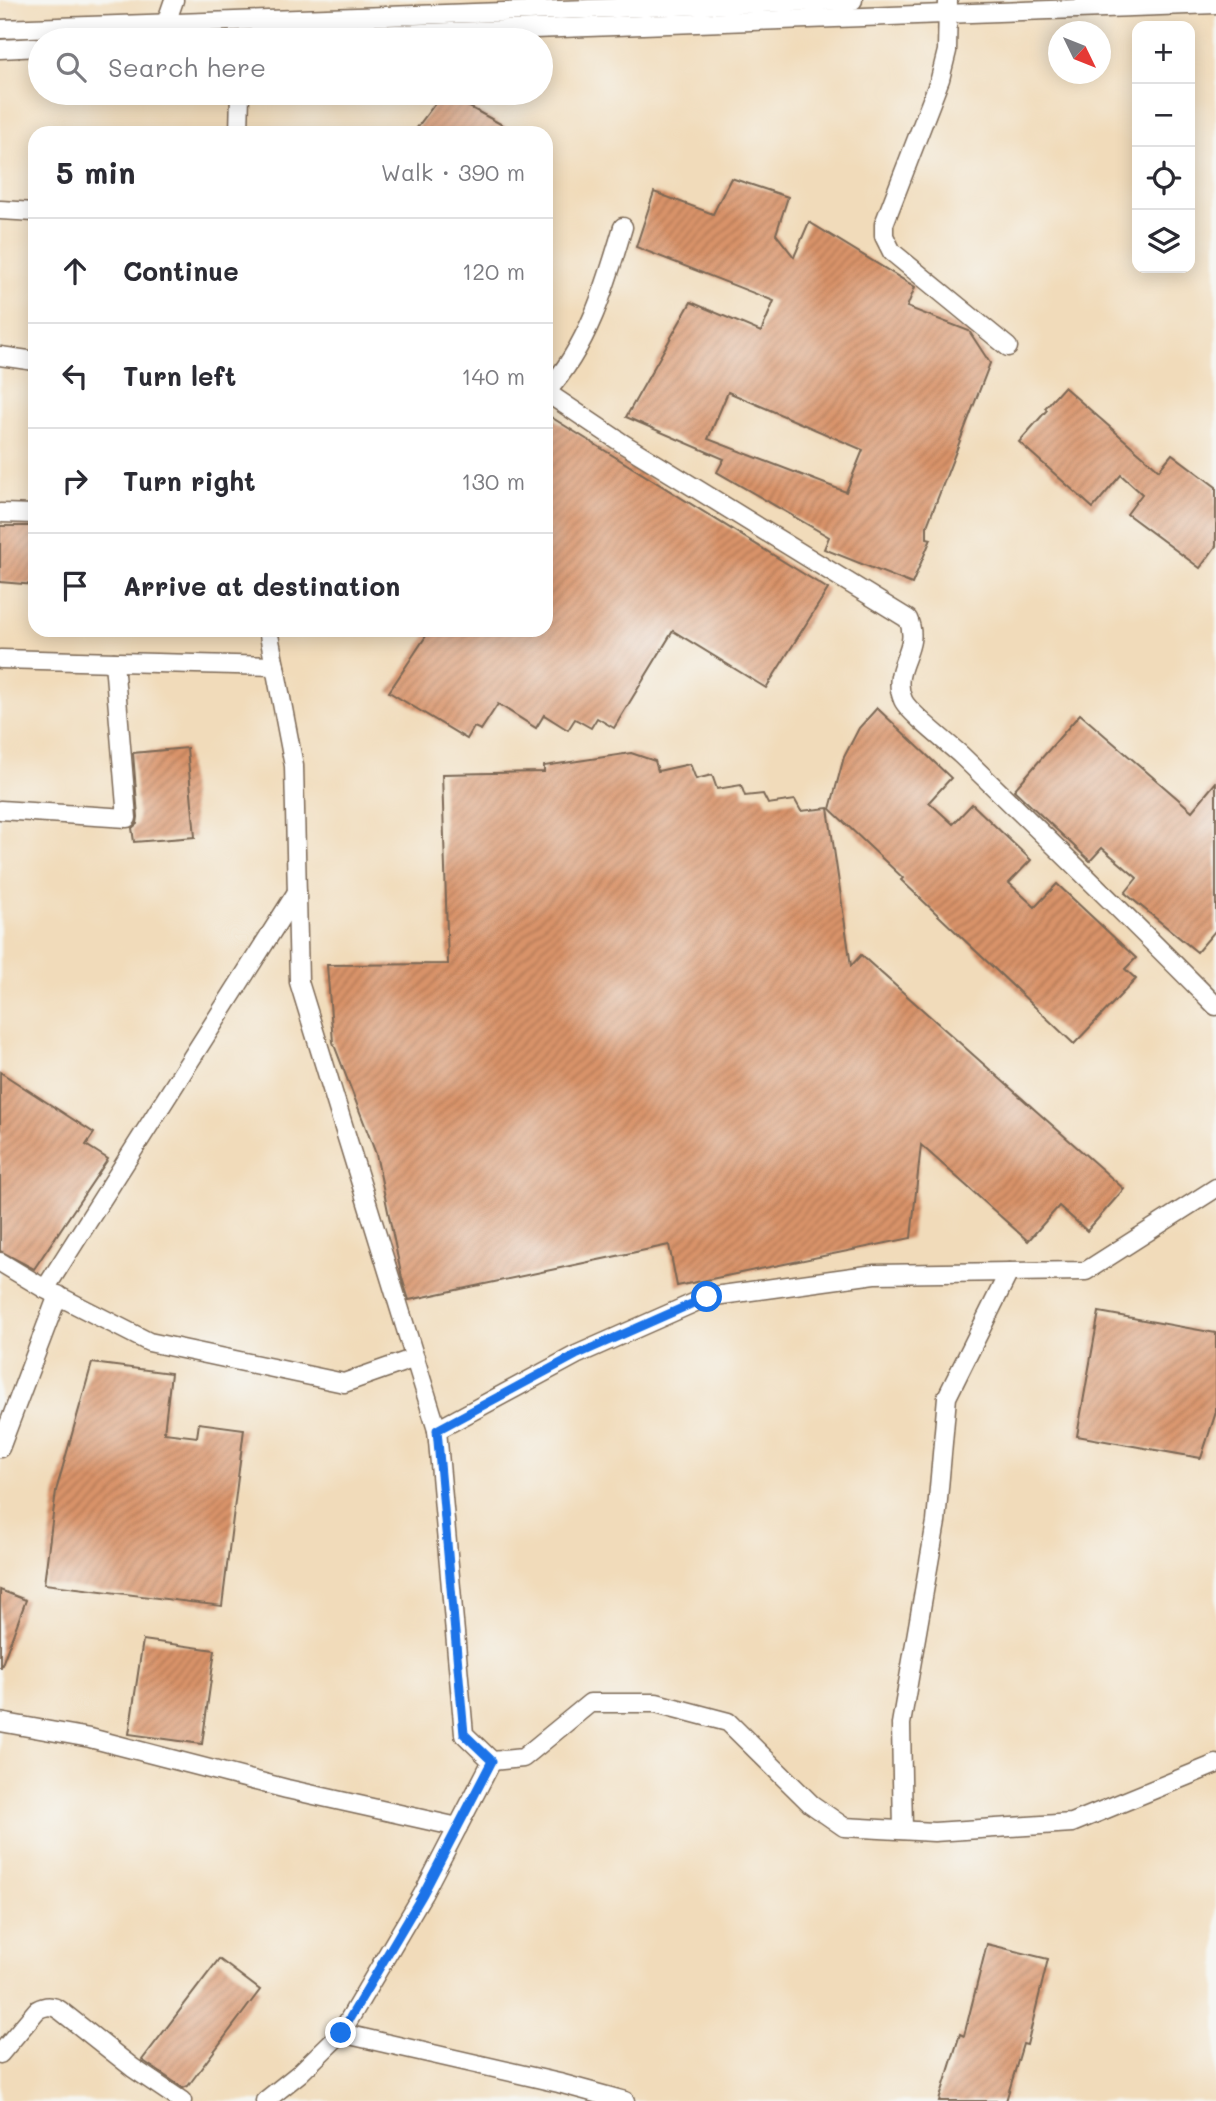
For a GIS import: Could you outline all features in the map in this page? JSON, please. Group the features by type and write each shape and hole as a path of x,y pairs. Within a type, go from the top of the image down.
{"street":[{"path":"166,23 174,0"},
{"path":"324,18 328,0"},
{"path":"0,29 672,3 853,0"},
{"path":"497,28 947,7 1216,4"},
{"path":"947,7 947,51 940,79 884,224 884,236 892,251 1008,347"},
{"path":"240,21 240,28"},
{"path":"0,49 28,48"},
{"path":"239,126 240,105"},
{"path":"0,211 28,212"},
{"path":"553,383 570,361 591,322 609,274 622,227"},
{"path":"0,356 28,360"},
{"path":"553,397 622,443 908,619 913,631 911,645 898,677 904,704 1141,929 1216,1006"},
{"path":"0,513 28,514"},
{"path":"269,637 294,766 299,982 437,1430 464,1734 492,1761 523,1758 590,1703 656,1703 728,1722 811,1804 844,1826 934,1832 1072,1823 1216,1765"},
{"path":"0,659 275,666"},
{"path":"0,810 127,818 114,662"},
{"path":"0,1448 51,1292 297,892"},
{"path":"437,1430 576,1355 707,1297 875,1274 1086,1271 1216,1188"},
{"path":"0,1262 51,1292 149,1342 344,1383 415,1358"},
{"path":"903,1830 901,1724 936,1522 947,1397 1009,1272"},
{"path":"0,1722 90,1738 287,1789 458,1827"},
{"path":"265,2101 300,2073 341,2033 423,1894 492,1761"},
{"path":"0,2054 37,2010 52,2007 182,2101"},
{"path":"341,2033 559,2083 625,2101"}],"building":[{"path":"434,105 466,105 504,126 418,126"},
{"path":"731,178 788,197 776,234 794,257 809,222 915,287 907,307 969,331 990,363 927,526 927,538 931,539 912,584 824,549 829,537 717,472 724,459 626,417 691,302 761,332 774,301 636,247 654,192 713,214","holes":["728,392 863,450 846,492 708,439"]},
{"path":"1064,387 1159,470 1172,454 1216,487 1216,546 1200,568 1127,514 1142,494 1121,475 1093,508 1019,442"},
{"path":"553,418 828,589 766,688 673,631 614,728 597,718 591,728 575,719 568,730 544,715 536,728 498,704 481,730 474,727 467,739 389,692 425,637 553,637"},
{"path":"0,526 28,526 28,584 0,582"},
{"path":"877,708 951,778 929,802 953,824 972,804 1031,860 1009,883 1035,907 1057,884 1136,958 1125,969 1136,979 1074,1044 830,809 844,757 859,728"},
{"path":"1080,714 1192,811 1216,782 1216,930 1197,952 1125,893 1137,878 1102,848 1090,861 1014,790"},
{"path":"187,748 195,837 134,842 132,828 137,824 138,817 133,753"},
{"path":"631,753 655,761 658,771 690,764 696,779 712,775 717,789 741,785 745,796 763,794 768,804 795,800 801,811 828,808 851,966 861,955 1124,1189 1087,1231 1059,1206 1028,1241 921,1145 911,1238 677,1286 669,1245 409,1300 376,1154 333,1042 327,965 448,964 442,774 544,772 544,766"},
{"path":"0,1072 94,1133 86,1145 108,1159 34,1269 0,1251"},
{"path":"1099,1312 1216,1333 1216,1412 1201,1458 1077,1436"},
{"path":"92,1363 171,1373 164,1433 197,1437 199,1423 244,1429 222,1606 44,1584 56,1491"},
{"path":"0,1590 26,1600 1,1667 0,1667"},
{"path":"143,1640 215,1650 202,1744 129,1734"},
{"path":"987,1944 1048,1959 1027,2045 1023,2044 1006,2101 939,2101 960,2034 964,2036"},
{"path":"219,1959 260,1990 188,2086 183,2088 142,2060"}],"route":[{"path":"341,2033 423,1894 492,1761 464,1734 437,1430 576,1355 707,1297"}]}
